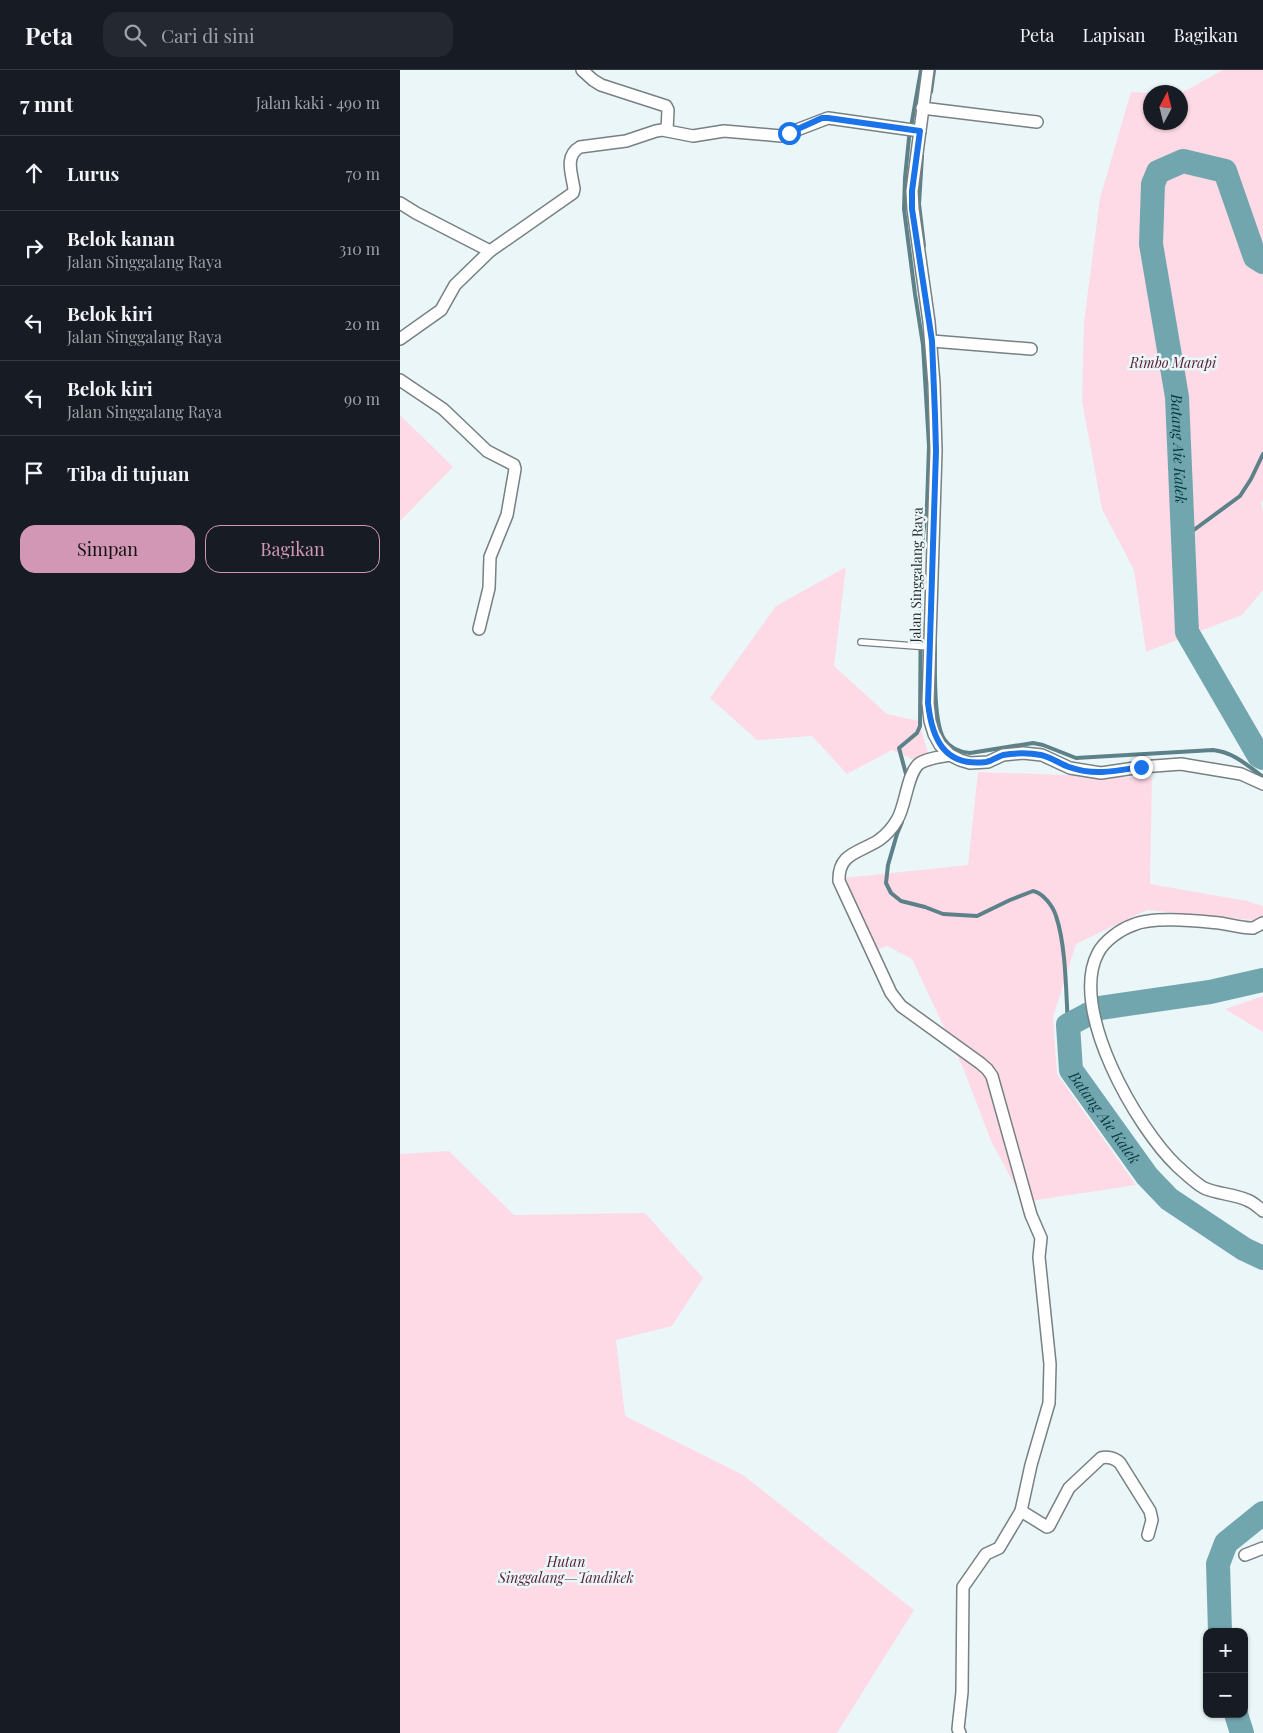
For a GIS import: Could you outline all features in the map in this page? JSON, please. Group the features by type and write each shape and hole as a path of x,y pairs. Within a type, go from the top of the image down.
{"street":[{"path":"582,70 601,85 666,106 668,110 667,130"},
{"name":"Jalan Singgalang Raya","path":"928,70 912,191 912,209 932,341 936,451 928,703 934,734 940,745 950,755"},
{"path":"922,108 1037,122"},
{"path":"400,339 441,310 455,285 490,251 573,194 574,189 569,159 574,150 580,147 634,139 656,131 667,130 693,136 724,131 781,136 828,118 920,131"},
{"path":"400,203 490,251"},
{"path":"932,341 1031,349"},
{"path":"400,380 443,409 487,450 514,465 515,470 509,508 490,557 489,588 479,629"},
{"path":"960,1733 958,1730 962,1692 963,1587 986,1554 999,1548 1021,1511 1031,1465 1049,1402 1050,1364 1039,1258 1041,1238 1031,1216 992,1076 980,1062 896,1001 839,881 841,865 846,858 880,840 898,820 915,768 922,762 950,755 970,763 988,762 1003,755 1042,755 1070,768 1101,773 1181,764 1241,774 1263,784"},
{"path":"1263,923 1252,928 1191,920 1148,921 1133,924 1112,937 1098,952 1092,970 1090,987 1095,1024 1107,1058 1139,1119 1157,1144 1178,1167 1204,1188 1248,1200 1263,1211"},
{"path":"1021,1511 1047,1527 1050,1526 1069,1488 1101,1458 1107,1457 1120,1463 1150,1511 1152,1520 1148,1535"},
{"path":"1245,1554 1263,1548"}],"lane":[{"path":"861,642 930,648"}],"green space":[{"name":"Rimbo Marapi","path":"1223,70 1263,70 1263,500 1261,502 1263,513 1263,590 1242,615 1146,652 1134,570 1102,509 1082,401 1084,323 1100,198 1131,92 1143,93 1143,130 1188,130 1188,89"},
{"path":"400,415 453,467 400,521"},
{"path":"846,567 834,666 887,714 919,721 932,768 892,750 847,774 812,736 757,740 710,698 776,606"},
{"path":"978,772 1152,778 1150,884 1247,901 1263,906 1263,917 1253,920 1147,910 1076,944 1053,1017 1057,1074 1136,1185 1024,1202 991,1141 964,1070 912,959 887,946 866,954 834,879 968,865"},
{"path":"1263,996 1263,1032 1225,1009"},
{"name":"Hutan Singgalang—Tandikek","path":"449,1151 514,1215 645,1213 703,1278 672,1326 616,1340 625,1416 743,1475 914,1610 837,1733 400,1733 400,1154"}],"waterway":[{"path":"906,774 899,748 917,733 920,726 921,578 923,535 927,505 929,446 923,345 904,209 909,138 921,70"},
{"path":"931,92 934,70"},
{"path":"922,156 919,204 924,246"},
{"name":"Batang Aie Kalek","path":"1263,262 1255,257 1225,171 1183,161 1158,172 1153,184 1151,244 1177,397 1187,632 1259,756 1263,758"},
{"path":"1183,538 1240,496 1263,454"},
{"path":"935,642 935,692 940,731 949,745 959,751 970,753 1033,743 1076,758 1213,750 1233,756 1263,777"},
{"path":"902,822 888,865 886,883 891,893 901,901 943,914 977,916 1033,891 1047,900 1056,916 1062,941 1068,1025"},
{"name":"Batang Aie Kalek","path":"1263,980 1210,992 1100,1008 1068,1025 1071,1070 1147,1176 1169,1199 1244,1249 1263,1258"},
{"name":"Batang Aie Kalek","path":"1220,1628 1218,1564 1226,1543 1263,1513"},
{"name":"Batang Aie Kalek","path":"1237,1718 1242,1733"}],"route":[{"path":"789,133 822,118 835,118 920,131 912,191 912,209 932,341 936,451 928,703 930,721 940,745 950,755 970,763 988,762 1003,755 1023,754 1042,755 1070,768 1101,773 1141,767"}]}
